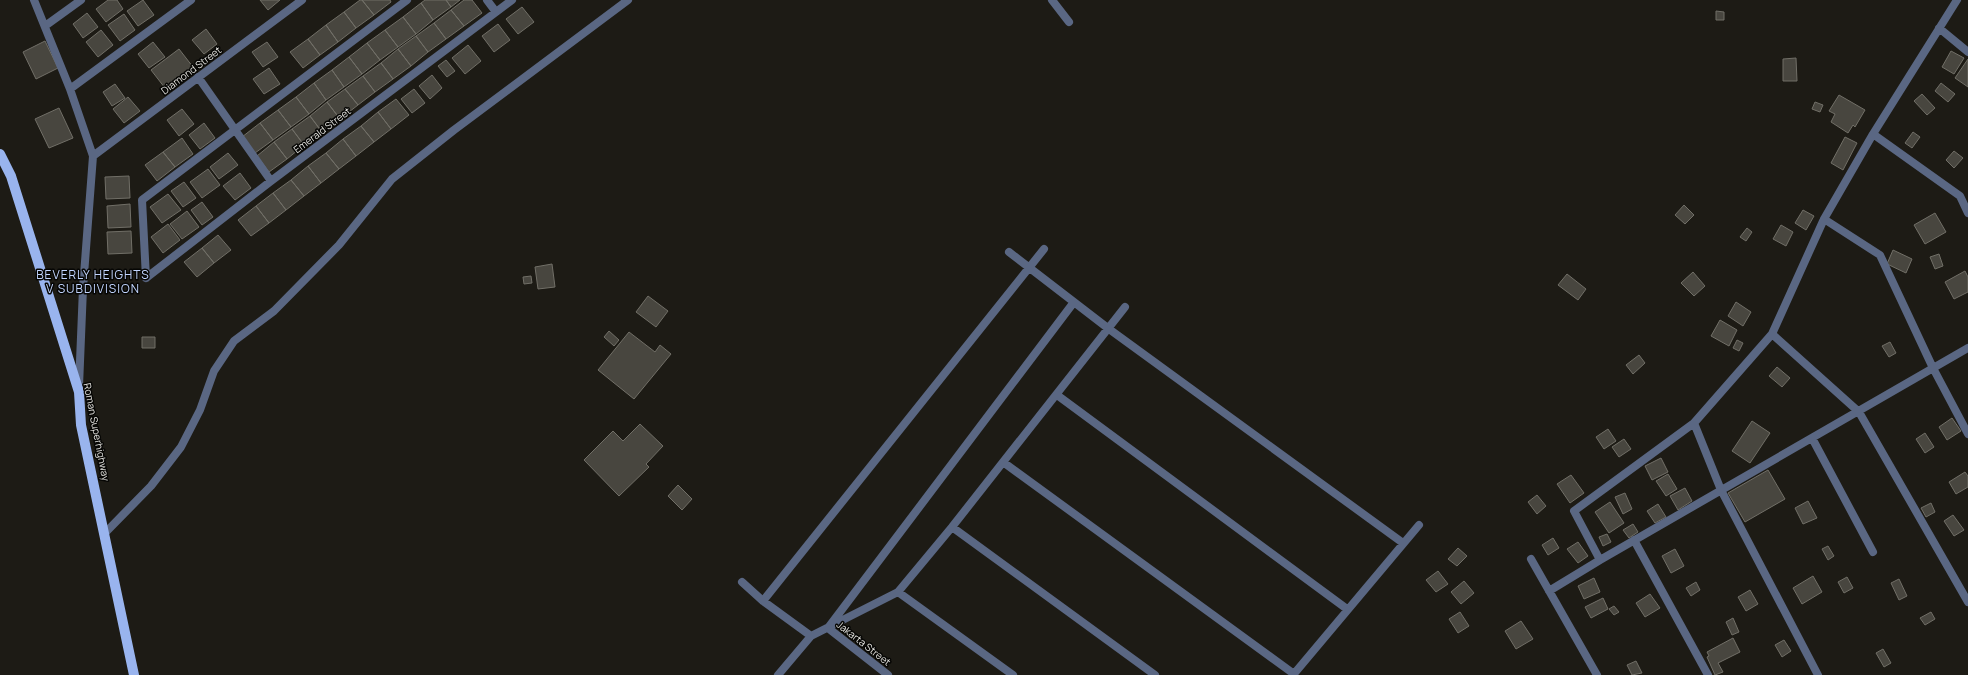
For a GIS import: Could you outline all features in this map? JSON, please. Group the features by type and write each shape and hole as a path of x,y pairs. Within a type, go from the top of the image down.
{"main road":[{"name":"Roman Superhighway","path":"0,154 11,176 79,392 81,425 105,532 134,675"}],"street":[{"path":"34,0 70,89 93,156 83,288 79,392"},
{"path":"44,26 81,0"},
{"path":"70,89 191,0"},
{"name":"Diamond Street","path":"93,156 302,0"},
{"path":"234,129 407,0"},
{"path":"487,0 496,12"},
{"name":"Emerald Street","path":"234,129 142,200 146,278 271,181 512,0"},
{"path":"105,532 151,486 181,447 200,410 214,371 234,341 274,311 339,245 392,179 454,130 628,0"},
{"path":"1052,0 1069,22"},
{"path":"1600,560 1574,511 1694,423 1772,334 1824,219 1873,134 1957,0"},
{"path":"1939,28 1968,52"},
{"path":"198,77 271,181"},
{"path":"1873,134 1960,196 1968,213"},
{"path":"1824,219 1880,255 1933,368 1968,434"},
{"path":"763,601 1044,249"},
{"path":"1009,252 1109,329 1403,543"},
{"path":"828,628 1074,302"},
{"path":"778,675 811,636 898,592 952,527 1125,307"},
{"path":"1772,334 1859,412 1968,602"},
{"path":"1549,591 1634,540 1968,348"},
{"path":"1056,395 1347,609"},
{"path":"1694,423 1721,490 1818,675"},
{"path":"1812,438 1873,552"},
{"path":"1003,462 1294,674 1419,525"},
{"path":"952,527 1155,675"},
{"path":"1634,540 1708,675"},
{"path":"1531,558 1594,674"},
{"path":"742,582 763,601 811,636"},
{"path":"898,592 1013,675"},
{"name":"Jakarta Street","path":"828,628 886,674"}],"building":[{"path":"108,0 117,0 123,9 106,22 96,9"},
{"path":"143,0 154,15 138,26 127,11"},
{"path":"260,0 280,0 268,10"},
{"path":"362,0 374,15 356,28 344,12"},
{"path":"362,0 390,0 391,2 374,15"},
{"path":"425,0 446,0 451,7 433,20 421,3"},
{"path":"446,0 460,0 451,7"},
{"path":"464,0 472,0 482,13 464,26 451,10"},
{"path":"421,3 433,20 416,34 403,17"},
{"path":"522,7 534,22 518,34 506,19"},
{"path":"451,10 464,26 446,39 434,23"},
{"path":"1716,11 1724,12 1724,20 1716,20"},
{"path":"344,12 356,28 338,42 326,25"},
{"path":"87,13 98,27 83,38 73,24"},
{"path":"124,14 135,30 120,41 108,25"},
{"path":"403,17 416,34 398,47 385,30"},
{"path":"434,23 446,39 428,52 416,36"},
{"path":"498,24 510,40 494,52 482,36"},
{"path":"326,25 338,42 320,55 308,39"},
{"path":"206,29 217,44 204,54 192,40"},
{"path":"101,30 113,45 98,57 86,42"},
{"path":"385,30 398,47 380,60 367,43"},
{"path":"416,36 428,52 411,66 398,49"},
{"path":"308,39 320,55 303,68 290,52"},
{"path":"45,41 58,68 36,79 23,52"},
{"path":"153,42 165,57 149,68 138,54"},
{"path":"267,42 278,57 263,67 252,52"},
{"path":"367,43 380,60 362,74 349,57"},
{"path":"468,45 481,61 465,74 452,58"},
{"path":"179,49 193,67 165,88 151,70"},
{"path":"398,49 411,66 393,79 381,63"},
{"path":"1951,51 1964,58 1954,74 1942,67"},
{"path":"349,57 362,74 344,87 332,70"},
{"path":"1796,58 1797,81 1783,81 1783,59"},
{"path":"1968,59 1968,87 1955,78"},
{"path":"446,60 455,71 447,77 438,66"},
{"path":"381,63 393,79 375,92 363,76"},
{"path":"269,68 280,84 264,94 253,79"},
{"path":"332,70 344,87 326,100 314,83"},
{"path":"432,75 442,88 430,99 419,86"},
{"path":"363,76 375,92 358,105 345,89"},
{"path":"314,83 326,100 309,114 296,97"},
{"path":"1941,83 1955,94 1948,102 1935,91"},
{"path":"115,84 125,98 112,106 103,92"},
{"path":"345,89 358,105 340,119 327,102"},
{"path":"414,89 425,103 412,113 401,99"},
{"path":"1922,94 1935,108 1927,115 1914,101"},
{"path":"1839,95 1865,110 1855,127 1853,125 1848,133 1831,122 1835,114 1829,111"},
{"path":"128,97 140,111 124,123 113,109"},
{"path":"296,97 309,114 291,127 278,110"},
{"path":"396,99 409,115 391,129 378,112"},
{"path":"327,102 340,119 322,132 310,116"},
{"path":"1815,102 1823,105 1820,112 1812,109"},
{"path":"59,108 73,138 49,148 35,119"},
{"path":"182,109 194,124 179,136 167,120"},
{"path":"278,110 291,127 273,140 260,123"},
{"path":"378,112 391,129 374,142 361,126"},
{"path":"310,116 322,132 304,145 292,129"},
{"path":"204,123 215,138 200,149 189,135"},
{"path":"260,123 273,140 255,153 242,137"},
{"path":"361,126 374,142 356,156 343,139"},
{"path":"292,129 304,145 287,159 274,142"},
{"path":"1913,132 1920,137 1912,148 1905,143"},
{"path":"1845,137 1857,143 1843,170 1831,163"},
{"path":"182,138 193,154 175,167 163,152"},
{"path":"343,139 356,156 339,169 326,153"},
{"path":"274,142 287,159 269,172 257,156"},
{"path":"1954,151 1963,158 1954,168 1946,160"},
{"path":"163,152 175,167 157,181 145,165"},
{"path":"228,153 238,165 219,179 210,167"},
{"path":"326,153 339,169 321,183 308,166"},
{"path":"308,166 321,183 304,196 291,180"},
{"path":"208,169 220,185 202,198 190,182"},
{"path":"240,173 251,188 235,200 223,186"},
{"path":"129,176 130,198 106,199 105,177"},
{"path":"291,180 304,196 286,210 273,193"},
{"path":"184,182 196,198 183,207 171,191"},
{"path":"273,193 286,210 269,223 256,206"},
{"path":"168,194 181,210 162,223 150,207"},
{"path":"202,202 213,217 202,225 191,210"},
{"path":"130,204 131,227 108,228 107,206"},
{"path":"1684,205 1694,215 1685,224 1675,215"},
{"path":"256,206 269,223 251,236 238,220"},
{"path":"1803,210 1814,216 1806,230 1795,223"},
{"path":"187,211 199,227 182,239 170,224"},
{"path":"1935,213 1946,232 1925,244 1914,225"},
{"path":"168,224 180,240 163,253 151,237"},
{"path":"1781,225 1793,232 1786,246 1773,239"},
{"path":"1747,228 1752,232 1746,241 1740,237"},
{"path":"131,231 132,253 108,254 107,232"},
{"path":"218,235 231,250 214,263 202,248"},
{"path":"202,248 214,263 197,277 184,262"},
{"path":"1893,250 1912,259 1906,273 1887,264"},
{"path":"1939,254 1943,266 1935,269 1930,257"},
{"path":"552,264 555,287 538,289 535,267"},
{"path":"1965,271 1968,277 1968,292 1954,299 1945,282"},
{"path":"1693,272 1705,286 1694,296 1681,283"},
{"path":"1567,274 1586,289 1578,300 1558,285"},
{"path":"531,276 532,283 524,284 523,277"},
{"path":"648,296 668,311 656,327 636,312"},
{"path":"1736,302 1751,312 1743,326 1728,316"},
{"path":"1720,320 1737,330 1729,346 1711,336"},
{"path":"609,331 619,340 614,346 604,337"},
{"path":"629,332 655,352 660,345 671,354 634,399 598,370"},
{"path":"142,337 155,337 155,348 142,348"},
{"path":"1737,340 1743,343 1739,351 1733,348"},
{"path":"1890,342 1896,353 1889,357 1882,346"},
{"path":"1639,355 1645,363 1633,374 1626,365"},
{"path":"1777,367 1790,378 1782,387 1769,376"},
{"path":"1952,418 1961,431 1947,440 1939,427"},
{"path":"1752,421 1770,433 1750,463 1732,451"},
{"path":"640,424 663,446 646,464 649,467 619,496 584,460 613,431 623,441"},
{"path":"1608,429 1616,441 1604,449 1596,437"},
{"path":"1925,433 1934,447 1925,453 1916,439"},
{"path":"1624,439 1631,449 1619,457 1612,447"},
{"path":"1661,458 1668,472 1652,480 1645,466"},
{"path":"1768,470 1785,499 1745,522 1728,493"},
{"path":"1965,472 1968,476 1968,487 1956,494 1949,482"},
{"path":"1668,474 1677,489 1666,496 1656,481"},
{"path":"1571,475 1584,493 1570,503 1557,484"},
{"path":"678,485 692,499 682,510 668,496"},
{"path":"1685,488 1692,501 1678,510 1670,496"},
{"path":"1625,493 1632,509 1623,514 1615,497"},
{"path":"1537,495 1546,506 1537,514 1528,502"},
{"path":"1808,501 1817,518 1803,524 1795,508"},
{"path":"1610,502 1624,523 1609,533 1595,512"},
{"path":"1931,503 1935,512 1926,517 1921,508"},
{"path":"1658,504 1666,517 1655,523 1647,511"},
{"path":"1953,515 1964,530 1954,536 1944,521"},
{"path":"1633,524 1638,532 1629,538 1623,530"},
{"path":"1607,534 1611,542 1603,546 1599,537"},
{"path":"1553,538 1559,548 1548,555 1542,545"},
{"path":"1578,542 1588,556 1578,563 1567,549"},
{"path":"1828,546 1834,556 1828,560 1822,549"},
{"path":"1458,548 1467,556 1457,566 1448,559"},
{"path":"1675,549 1684,566 1671,573 1662,556"},
{"path":"1438,571 1448,584 1436,592 1426,580"},
{"path":"1813,576 1822,592 1802,604 1793,588"},
{"path":"1847,577 1853,588 1844,593 1838,582"},
{"path":"1594,578 1600,592 1584,599 1578,586"},
{"path":"1899,579 1907,596 1899,600 1891,583"},
{"path":"1464,581 1474,593 1461,604 1451,592"},
{"path":"1696,582 1700,590 1691,596 1686,588"},
{"path":"1750,590 1758,604 1746,611 1738,597"},
{"path":"1650,594 1660,608 1645,617 1636,603"},
{"path":"1603,598 1608,609 1591,618 1585,607"},
{"path":"1614,606 1619,612 1614,615 1609,609"},
{"path":"1460,612 1469,626 1458,633 1449,619"},
{"path":"1931,612 1935,619 1925,625 1920,618"},
{"path":"1733,618 1739,632 1732,635 1726,622"},
{"path":"1521,621 1533,639 1516,649 1505,631"},
{"path":"1733,638 1740,652 1718,663 1723,672 1715,675 1707,657 1709,656 1707,652"},
{"path":"1784,640 1791,651 1782,657 1775,645"},
{"path":"1883,649 1891,663 1884,667 1876,653"},
{"path":"1636,661 1642,673 1632,675 1627,665"}],"district":[{"name":"BEVERLY HEIGHTS V SUBDIVISION","path":"93,281"}]}
